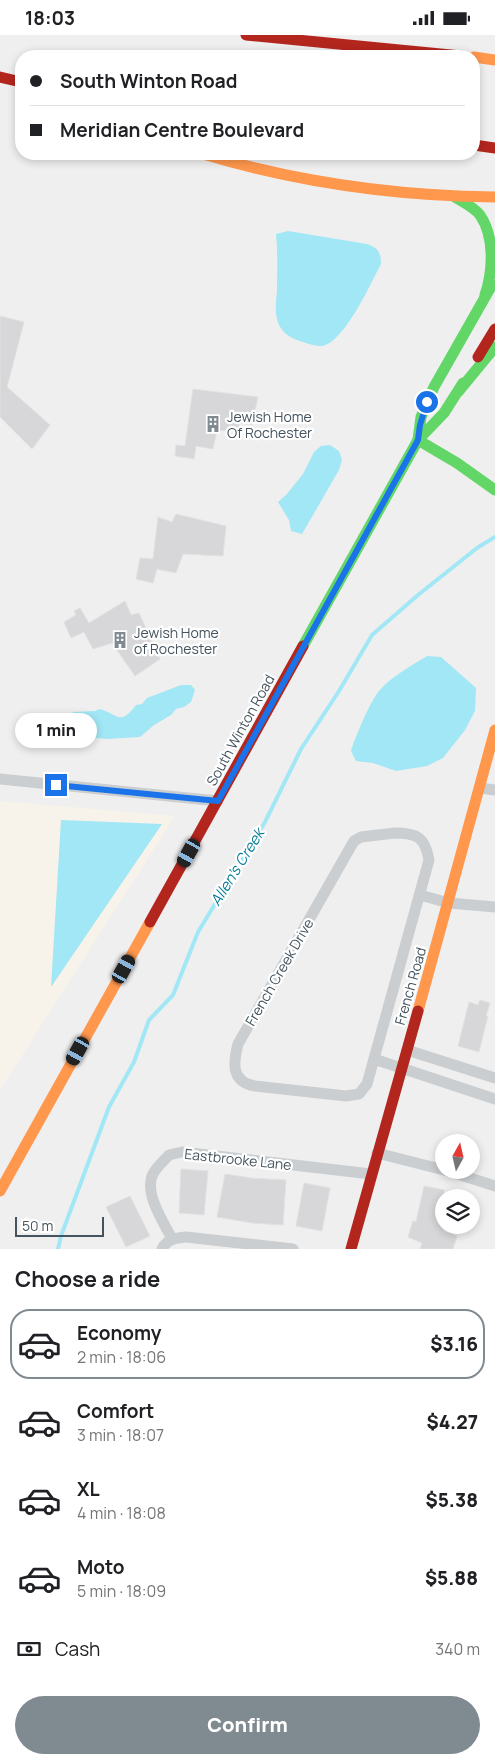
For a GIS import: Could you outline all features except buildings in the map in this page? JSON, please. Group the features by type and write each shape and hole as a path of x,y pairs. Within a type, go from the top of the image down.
{"main road":[{"path":"246,35 400,50"},
{"path":"480,58 495,59"},
{"path":"0,77 15,81"},
{"path":"480,146 495,148"},
{"path":"225,160 266,171 322,182 455,197 495,197"},
{"path":"455,197 480,216 491,236 494,265 485,295"},
{"name":"South Winton Road","path":"418,440 420,425 427,402 485,295 495,281"},
{"name":"South Winton Road","path":"0,1191 418,440 435,425 458,392 495,329"},
{"path":"458,392 495,347"},
{"path":"418,440 457,463 495,490"},
{"name":"French Road","path":"351,1249 449,903 495,731"}],"street":[{"path":"0,779 218,801"},
{"path":"480,788 495,789"},
{"name":"French Creek Drive","path":"395,833 407,833 418,837 427,846 429,860 420,895 367,1084 359,1094 346,1096 249,1085 239,1077 234,1065 238,1044 354,841 362,837 395,833"},
{"path":"420,895 449,903 495,907"},
{"path":"407,1050 495,1078"},
{"path":"374,1059 495,1099"},
{"name":"Eastbrooke Lane","path":"172,1239 154,1203 151,1182 152,1175 169,1155 182,1152 371,1174"},
{"path":"377,1153 435,1168"},
{"path":"473,1179 495,1186"},
{"path":"162,1249 172,1239 186,1237 248,1246 293,1249"}],"shaded area":[{"path":"0,801 175,816 0,1090"}],"water":[{"path":"288,231 367,244 374,247 380,256 381,264 348,324 339,335 322,346 292,338 283,331 277,321 276,234"},
{"path":"330,445 339,451 342,460 339,470 302,534 291,531 289,520 278,502 303,474 314,452 321,446"},
{"path":"427,656 441,657 476,688 475,711 465,730 443,758 427,766 396,771 373,763 356,761 351,751 364,719 379,691 396,676"},
{"path":"181,685 191,685 195,690 191,702 184,707 176,709 171,715 154,725 140,737 107,739 79,733 67,734 45,742 39,738 41,730 47,725 74,712 100,709 123,717 136,705 142,704 147,698"},
{"path":"61,820 162,824 51,987"}],"waterway":[{"name":"Allen's Creek","path":"58,1249 61,1236 109,1107 134,1062 149,1020 173,995 198,932 265,822 301,749 339,691 372,635 418,595 477,548 495,537"}],"traffic: fast":[{"path":"455,197 478,212 488,233 491,265 485,295"},
{"path":"418,440 421,417 434,387 492,285"},
{"path":"458,392 495,347"},
{"path":"303,646 418,440 444,413 463,383"},
{"path":"418,440 457,463 495,490"}],"traffic: slow":[{"path":"480,58 495,60"},
{"path":"225,160 311,180 348,186 421,194 495,197"},
{"path":"418,1011 495,730"},
{"path":"0,1191 150,922"}],"traffic: jam":[{"path":"246,35 400,50"},
{"path":"0,77 15,81"},
{"path":"480,146 495,148"},
{"path":"478,357 495,329"},
{"path":"150,922 303,646"},
{"path":"351,1249 418,1011"}],"place":[{"name":"Jewish Home Of Rochester","path":"213,424"},
{"name":"Jewish Home of Rochester","path":"120,640"}],"route":[{"path":"56,785 218,801 418,440 421,417 427,402"}]}
